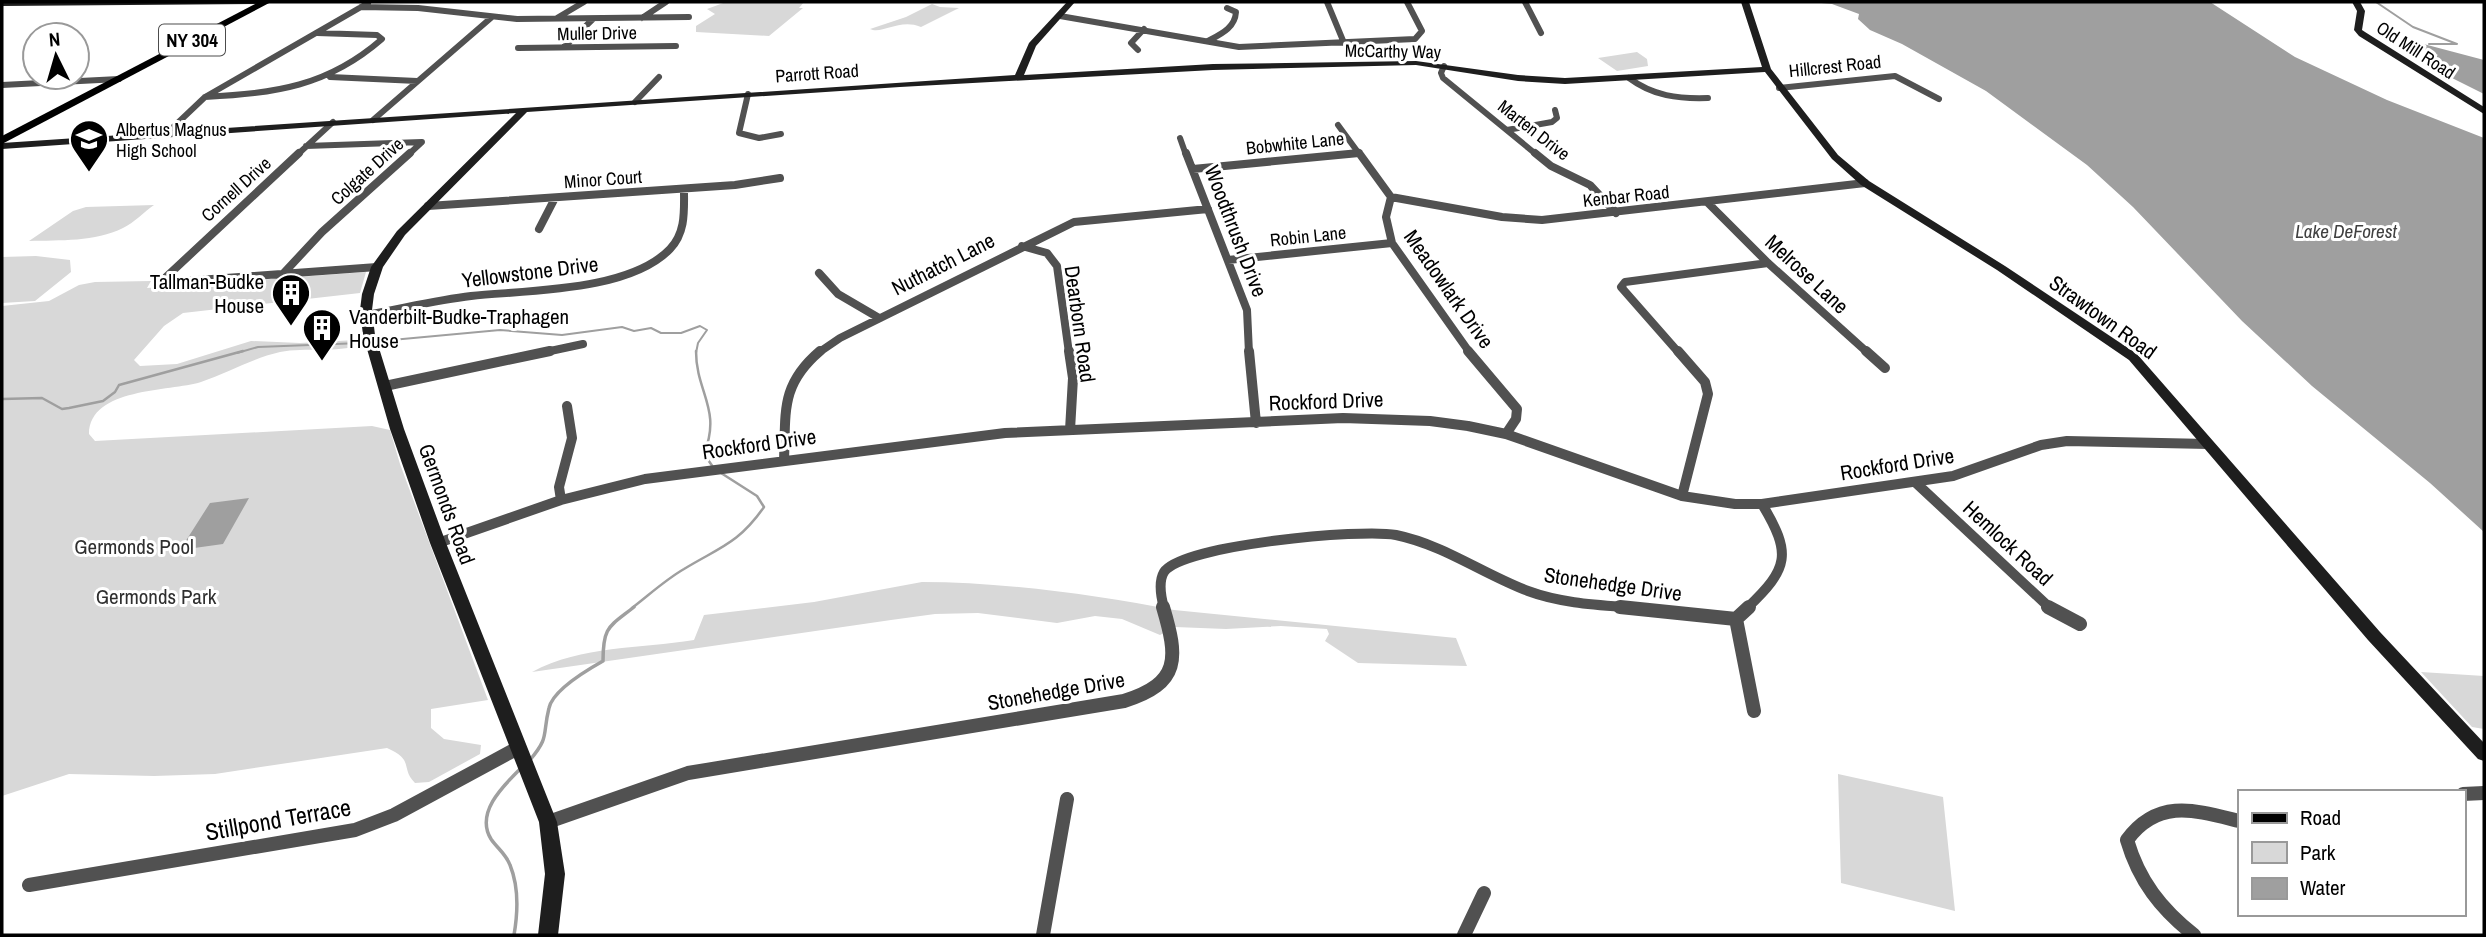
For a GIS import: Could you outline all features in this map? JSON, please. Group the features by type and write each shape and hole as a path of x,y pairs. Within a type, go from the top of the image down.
{"main road":[{"name":"NY 304","path":"2,143 265,2"}],"street":[{"path":"2,4 265,2"},
{"path":"166,134 205,97 370,2"},
{"path":"555,19 584,2"},
{"path":"642,18 666,2"},
{"path":"1018,78 1032,45 1071,2"},
{"path":"1327,2 1345,43"},
{"path":"1060,16 1253,47 1403,40 1421,35 1422,26 1407,2"},
{"path":"1525,2 1541,33"},
{"name":"Strawtown Road","path":"1745,2 1767,69 1779,88 1835,157 1865,183 2001,268 2133,357 2374,636 2484,754"},
{"name":"Old Mill Road","path":"2356,2 2361,10 2358,30 2362,34 2484,111"},
{"path":"361,7 418,8 492,17 555,19 689,16"},
{"path":"1208,41 1232,26 1236,12 1227,8"},
{"path":"373,120 492,17"},
{"path":"564,47 593,19"},
{"path":"1138,50 1130,43 1144,29"},
{"path":"317,33 377,35 382,39 330,77"},
{"name":"Muller Drive","path":"518,48 676,46"},
{"name":"McCarthy Way","path":"1018,78 1236,66 1398,63 1444,66 1550,80 1767,69"},
{"name":"Marten Drive","path":"1444,66 1441,73 1443,78 1551,166 1590,186 1616,213"},
{"path":"649,76 668,77"},
{"name":"Hillcrest Road","path":"1779,88 1895,76 1939,99"},
{"path":"205,97 277,92 330,77 417,81"},
{"path":"635,102 659,77"},
{"name":"Parrott Road","path":"524,110 1018,78"},
{"path":"1629,78 1644,89 1660,95 1708,98"},
{"path":"2,85 118,79"},
{"path":"748,94 739,133 759,138 781,134"},
{"path":"2,143 524,110"},
{"name":"Germonds Road","path":"524,110 394,241 377,267 368,295 366,315 397,429 438,543 548,822 555,874 548,935"},
{"path":"1507,130 1552,122 1557,118 1555,110"},
{"path":"487,112 505,117 507,127"},
{"name":"Cornell Drive","path":"282,276 171,282 164,280 165,275 333,122"},
{"path":"1338,125 1391,197"},
{"name":"Woodthrush Drive","path":"1180,138 1247,310 1249,366 1256,423"},
{"name":"Colgate Drive","path":"282,276 322,232 422,142 306,146"},
{"name":"Bobwhite Lane","path":"1193,169 1359,153"},
{"name":"Minor Court","path":"428,206 740,185 780,178"},
{"name":"Kenbar Road","path":"1391,197 1524,220 1616,213 1865,183"},
{"name":"Yellowstone Drive","path":"366,315 465,297 588,285 624,276 657,259 676,238 687,208 684,189"},
{"name":"Meadowlark Drive","path":"1391,197 1386,217 1392,243 1455,335 1517,409 1516,419 1506,434"},
{"path":"539,229 555,198"},
{"name":"Melrose Lane","path":"1708,203 1768,263 1885,368"},
{"name":"Nuthatch Lane","path":"784,460 788,392 793,377 821,349 1074,222 1208,209"},
{"name":"Robin Lane","path":"1228,260 1392,243"},
{"name":"Dearborn Road","path":"1022,246 1047,253 1057,265 1073,378 1070,430"},
{"path":"1682,496 1708,394 1705,382 1621,287 1625,282 1635,280 1768,263"},
{"path":"282,276 377,267"},
{"path":"818,273 826,287 835,294 879,318"},
{"path":"385,386 583,344"},
{"path":"561,500 559,487 572,438 567,406"},
{"name":"Rockford Drive","path":"438,543 561,500 645,479 951,438 1070,430 1383,418 1430,421 1506,434 1682,496 1735,504 1762,504 1953,476 2041,444 2067,441 2208,444"},
{"name":"Hemlock Road","path":"1915,482 2049,608 2080,625"},
{"path":"1755,710 1736,619 1773,581 1782,564 1783,545 1762,504"},
{"name":"Stonehedge Drive","path":"548,822 642,787 697,771 1124,701 1151,691 1168,677 1176,660 1174,642 1158,589 1163,573 1179,560 1203,554 1349,532 1381,533 1413,539 1517,587 1548,597 1736,619"},
{"name":"Stillpond Terrace","path":"29,885 355,830 394,815 519,748"},
{"path":"2465,794 2484,793"},
{"path":"1042,935 1067,799"},
{"path":"2194,935 2176,922 2150,895 2134,867 2127,840 2142,821 2168,811 2203,812 2238,821"},
{"path":"1464,935 1484,893"}],"green space":[{"path":"726,2 804,2 799,8 803,8 769,36 696,32 696,26 715,14 707,9"},
{"path":"932,4 959,8 921,27 905,24 880,30 870,29 906,17"},
{"path":"1637,52 1647,59 1648,66 1617,71 1598,58"},
{"path":"154,205 131,223 112,233 77,239 29,241 73,211 86,207"},
{"path":"36,256 70,260 71,272 35,301 2,303 2,257"},
{"name":"Germonds Park","path":"366,272 360,293 183,313 164,326 134,360 140,366 177,364 251,341 300,343 356,340 360,341 360,345 341,349 280,352 201,382 133,394 102,407 93,419 89,434 95,441 372,426 390,430 400,464 488,700 431,709 431,728 444,739 481,745 480,754 429,782 415,783 401,756 387,748 215,774 69,774 2,796 2,306 49,301 79,285 95,282 151,281 147,288"},
{"path":"922,582 1016,587 1174,610 1456,638 1467,666 1358,663 1325,641 1329,634 1327,629 1281,626 1226,629 1175,627 1160,635 1122,619 1095,616 1057,623 978,613 935,614 532,672 551,663 591,652 694,640 704,615 814,602"},
{"path":"2421,672 2484,676 2484,729 2472,727"},
{"path":"1838,774 1943,797 1955,911 1841,883"}],"water":[{"name":"Lake DeForest","path":"1810,2 2210,2 2295,57 2387,100 2484,138 2484,532 2430,483 2312,386 2242,321 2133,207 2087,165 1986,91 1902,44 1870,30 1858,19 1859,14 1832,4"},
{"path":"2416,42 2484,60 2484,94 2438,71 2428,61 2438,55 2421,48"},
{"path":"249,498 223,544 180,550 210,503"}],"waterway":[{"path":"2376,2 2413,27 2457,44 2429,44"},
{"path":"381,341 500,330 562,335 622,327 634,331 651,328 661,333 681,333 700,326 707,330 698,343 696,352"},
{"path":"237,353 258,347 361,343"},
{"path":"2,399 42,398 62,409 69,408 103,401 115,392 119,385 243,351"},
{"path":"696,352 710,425 704,454 713,467"},
{"path":"632,608 677,573 737,537 764,507 757,496 721,473"},
{"path":"530,760 543,740 552,701 572,681 603,661 604,641 609,628 634,607"},
{"path":"514,935 517,909 513,873 504,854 491,839 486,819 499,792 520,769"}],"place":[{"name":"Albertus Magnus High School","path":"89,173"},
{"name":"Tallman-Budke House","path":"291,327"},
{"name":"Vanderbilt-Budke-Traphagen House","path":"322,362"}],"park label":[{"name":"Germonds Pool","path":"134,546"}]}
